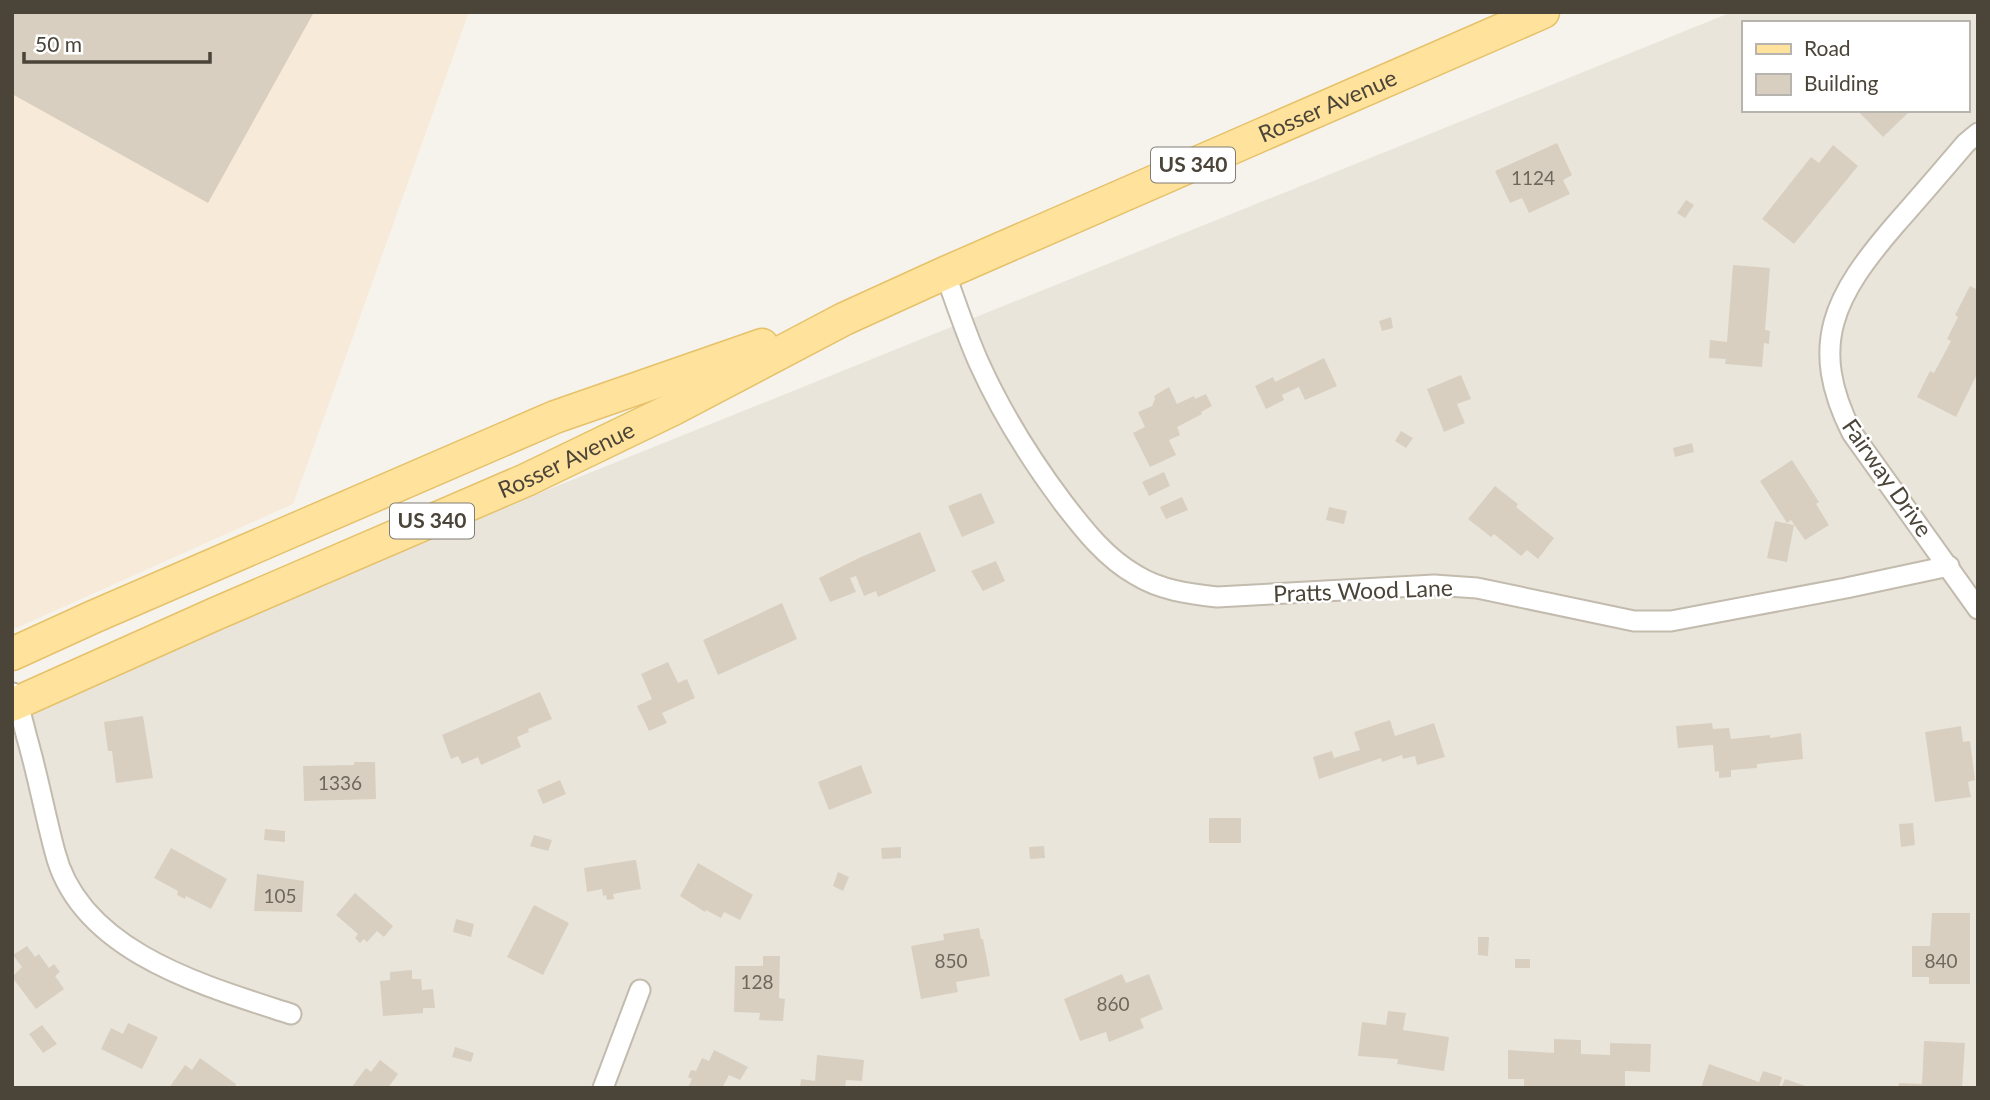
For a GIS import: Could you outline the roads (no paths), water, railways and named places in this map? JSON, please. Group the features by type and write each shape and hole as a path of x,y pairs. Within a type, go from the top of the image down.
{"main road":[{"name":"Rosser Avenue","path":"14,700 526,480 673,409 844,320 946,273 1543,12"},
{"name":"Rosser Avenue","path":"12,654 555,417 804,330 844,320"}],"street":[{"name":"Fairway Drive","path":"1978,133 1862,264 1834,322 1829,353 1832,383 1852,433 1978,609"},
{"name":"Pratts Wood Lane","path":"946,273 978,361 1006,418 1039,471 1077,522 1111,559 1161,587 1192,595 1217,597 1434,585 1477,588 1634,621 1671,621 1949,566"},
{"path":"14,700 36,771 56,856 67,884 84,910 106,932 181,974 224,992 291,1014"},
{"path":"603,1088 639,990"}]}
